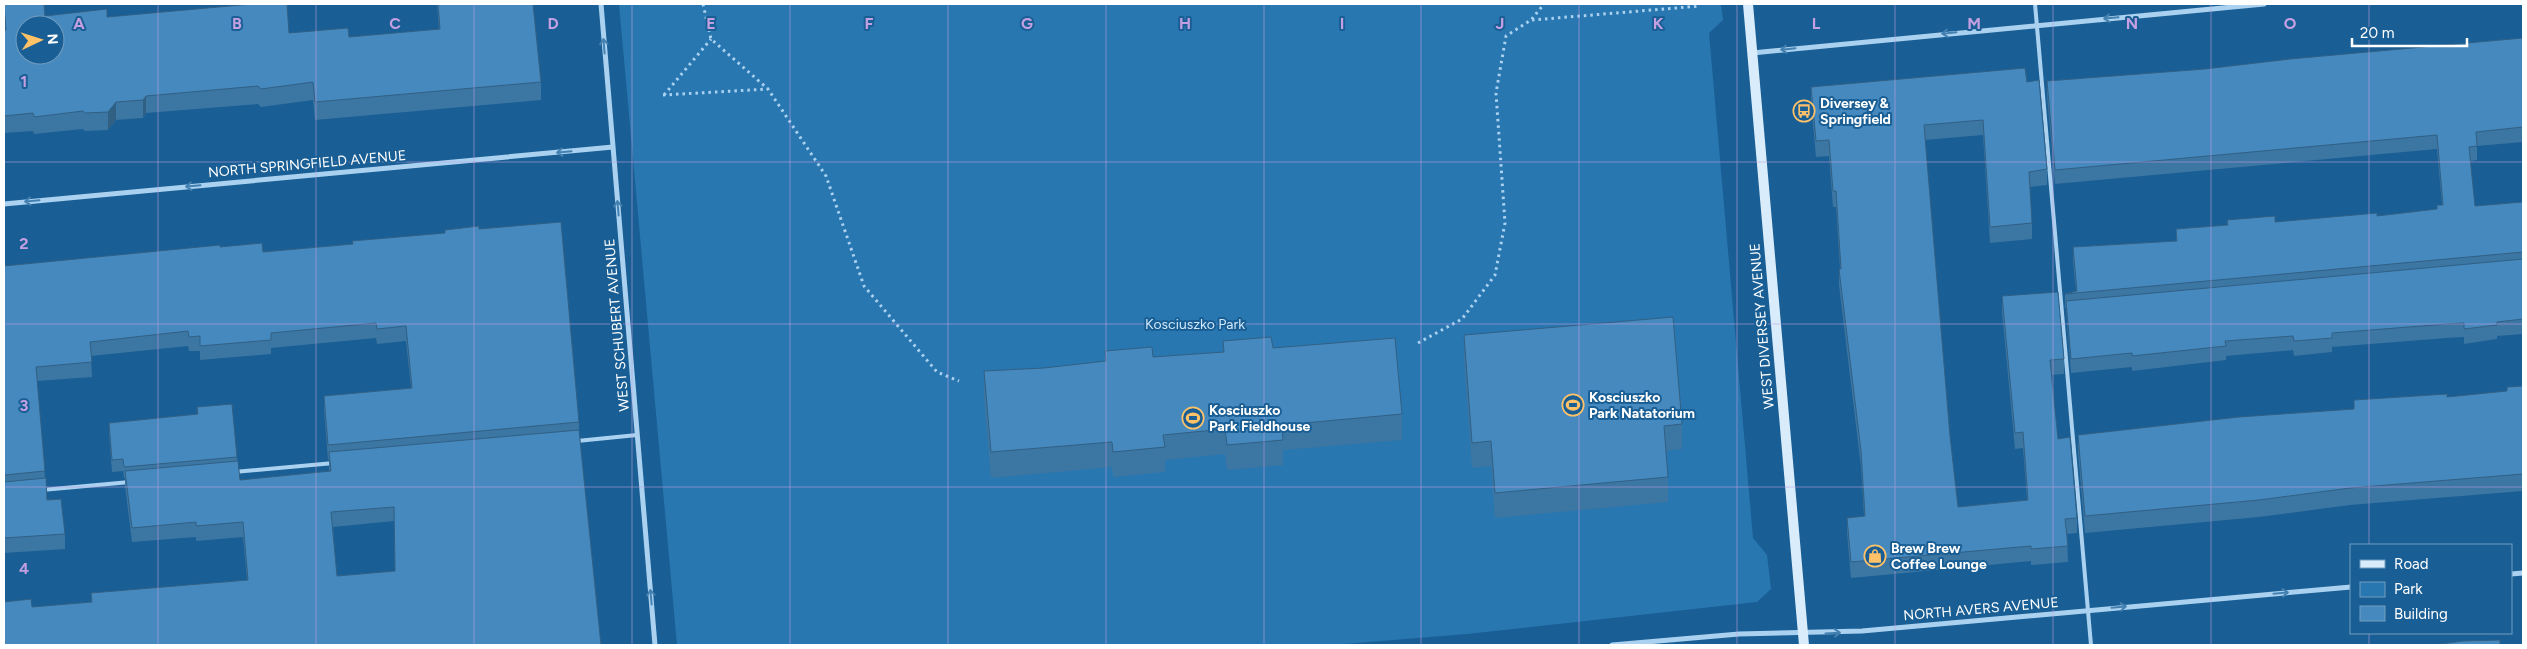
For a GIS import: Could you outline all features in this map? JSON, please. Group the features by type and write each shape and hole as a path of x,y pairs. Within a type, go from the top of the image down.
{"main road":[{"name":"WEST DIVERSEY AVENUE","path":"1748,4 1804,645"}],"street":[{"name":"WEST SCHUBERT AVENUE","path":"600,4 655,645"},
{"path":"1752,53 2264,4"},
{"name":"NORTH SPRINGFIELD AVENUE","path":"4,204 613,147"},
{"name":"NORTH AVERS AVENUE","path":"1612,645 1740,634 1803,634 1862,631 2350,587"}],"lane":[{"path":"2035,4 2091,645"},
{"path":"2062,312 2072,311"},
{"path":"572,441 637,435"},
{"path":"229,473 337,463"},
{"path":"33,490 131,482"}],"path":[{"path":"703,4 711,39 768,89 826,176 864,286 937,372 959,381"},
{"path":"1418,342 1462,318 1496,275 1505,223 1496,93 1506,36 1531,20 1544,4"},
{"path":"1663,4 1666,9"},
{"path":"1531,20 1700,6"},
{"path":"711,39 663,95 768,89"}],"green space":[{"name":"Kosciuszko Park","path":"619,4 1721,4 1723,20 1709,33 1753,538 1767,555 1771,589 1757,602 1467,634 1332,645 677,645"}],"building":[{"path":"4,4 44,4 45,15 15,15 15,65 65,65 65,15 54,15 107,9 107,17 252,4 287,4 289,33 348,28 349,37 440,29 438,4 533,4 541,82 315,102 313,82 261,89 258,86 146,96 143,100 116,102 108,112 85,113 83,111 34,117 33,113 4,116 4,30 6,30"},
{"path":"2523,38 2523,127 2476,132 2477,146 2469,147 2475,206 2523,202 2523,252 2065,294 2077,291 2073,247 2177,241 2176,229 2228,225 2227,220 2275,216 2275,222 2377,213 2377,216 2437,209 2437,205 2443,205 2437,135 2055,170 2047,81 2205,69 2290,59"},
{"path":"2025,68 2027,82 2039,80 2047,169 2029,172 2032,223 1990,227 1983,120 1924,125 1950,436 1958,507 2028,500 2023,432 2015,433 2002,296 2058,292 2064,359 2050,360 2058,439 2070,437 2077,518 2065,519 2068,546 2031,549 2031,546 1851,562 1847,518 1865,516 1861,451 1839,269 1841,269 1836,191 1833,191 1829,140 1816,141 1811,87"},
{"path":"561,222 579,422 328,445 324,396 412,388 406,326 377,329 376,323 271,333 271,340 200,346 200,336 189,337 188,331 90,342 92,362 36,367 45,471 4,475 4,266 220,245 220,247 262,243 263,252 353,244 352,241 445,233 445,230 479,226 479,229"},
{"path":"2523,259 2523,319 2497,322 2497,325 2464,329 2464,323 2332,333 2332,338 2294,341 2293,336 2225,341 2226,346 2132,356 2132,353 2071,359 2066,301"},
{"name":"Kosciuszko Park Natatorium","path":"1673,317 1682,424 1664,426 1668,477 1495,493 1491,441 1472,443 1464,335"},
{"name":"Kosciuszko Park Fieldhouse","path":"1271,337 1273,348 1395,338 1402,414 1282,425 1283,440 1227,445 1225,429 1163,435 1165,447 1113,452 1112,442 991,452 984,371 1044,368 1106,361 1105,351 1152,347 1153,357 1224,352 1223,341"},
{"path":"2523,386 2523,474 2350,488 2259,500 2085,516 2078,435 2239,417 2354,409 2354,400 2447,394 2447,397 2507,391 2507,387"},
{"path":"232,404 237,457 124,467 123,459 112,460 109,423 198,414 197,407"},
{"path":"579,430 601,645 4,645 4,602 31,599 32,607 92,602 91,593 248,580 243,522 196,526 196,522 132,528 125,471 238,461 240,480 331,471 329,452","holes":["394,507 395,571 337,576 331,512"]},
{"path":"46,478 47,500 61,499 65,534 4,538 4,482"},
{"path":"2500,640 2500,645 2434,645 2463,641"}],"place":[{"name":"Diversey & Springfield","path":"1804,111"},
{"name":"Kosciuszko Park Natatorium","path":"1573,405"},
{"name":"Kosciuszko Park Fieldhouse","path":"1193,418"},
{"name":"Brew Brew Coffee Lounge","path":"1875,556"}]}
